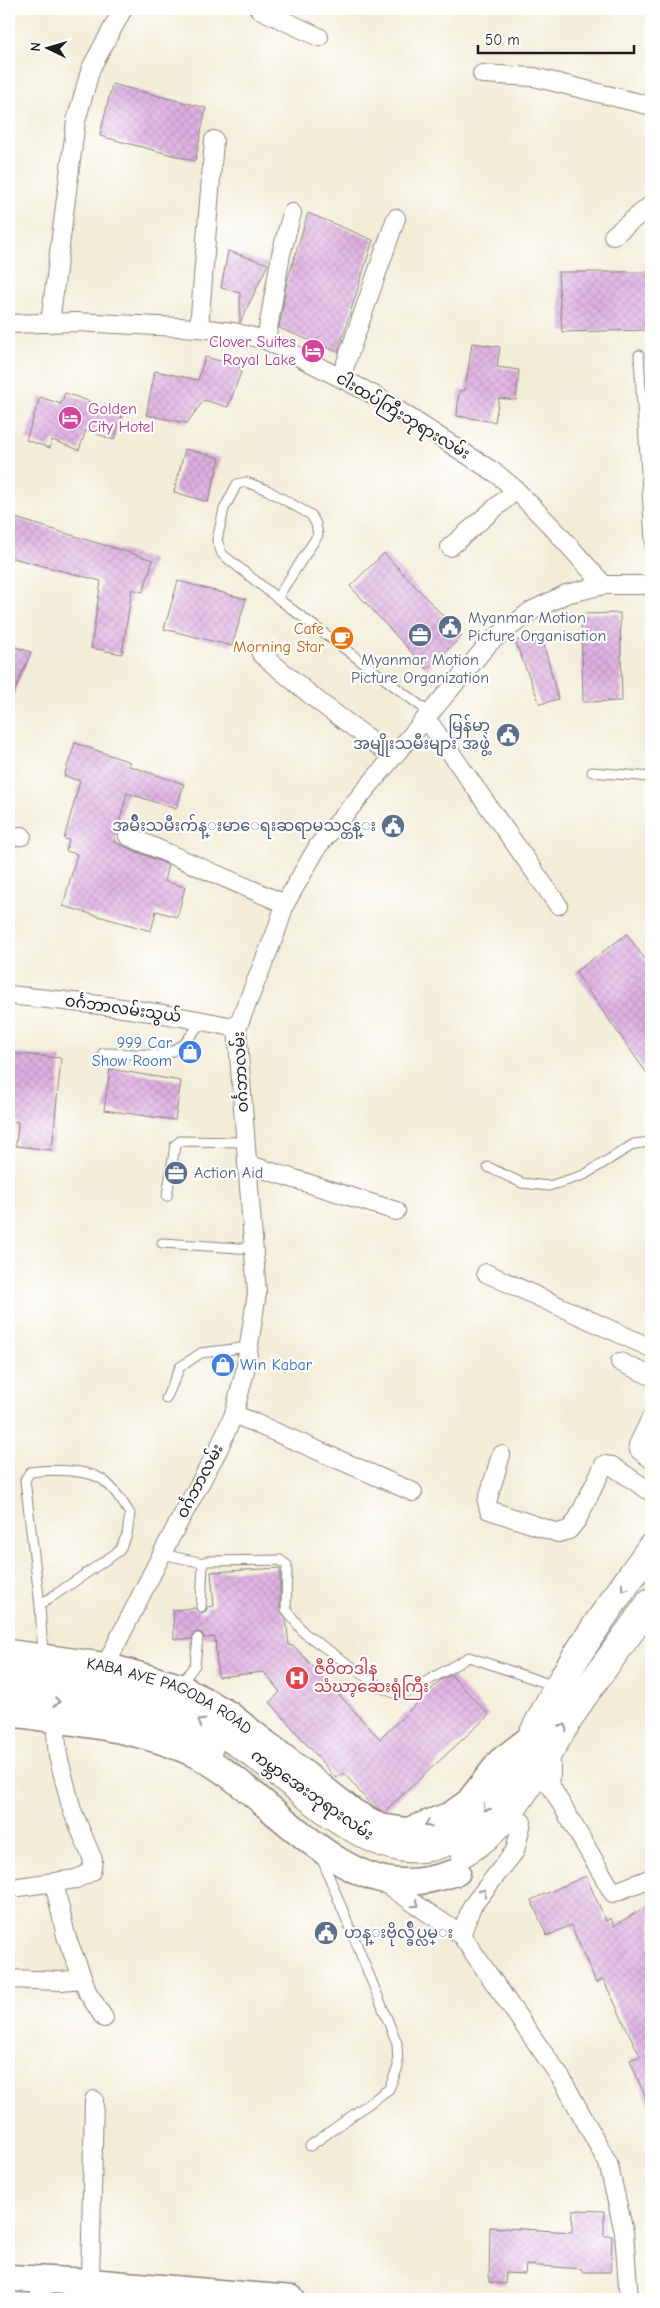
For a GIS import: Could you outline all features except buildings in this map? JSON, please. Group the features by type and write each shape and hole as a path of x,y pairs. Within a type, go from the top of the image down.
{"main road":[{"name":"ကမ္ဘာအေးဘုရားလမ်း","path":"457,1872 478,1862 499,1846 522,1822 533,1806 541,1757 558,1687 651,1548"},
{"name":"ကမ္ဘာအေးဘုရားလမ်း","path":"9,1694 114,1712 185,1733 224,1756 337,1839 378,1860 397,1865 426,1865 449,1860 474,1846 498,1825 518,1801 541,1757 651,1602"},
{"name":"KABA AYE PAGODA ROAD","path":"9,1653 105,1666 180,1687 228,1714 353,1812 380,1827 408,1830 451,1815 469,1802 501,1761 541,1757"},
{"name":"ကမ္ဘာအေးဘုရားလမ်း","path":"9,1671 85,1683 173,1707 217,1731 261,1759 311,1798 365,1836 386,1845 409,1850 425,1850 445,1842 479,1818 500,1792 541,1757"},
{"path":"9,1714 146,1735 199,1756 243,1785 316,1844 349,1867 375,1877 400,1882 427,1881 457,1872"},
{"path":"9,2278 40,2290 90,2282 225,2296 292,2299"}],"street":[{"path":"50,323 76,122 91,68 123,9"},
{"path":"259,9 319,37"},
{"path":"482,74 534,77 651,106"},
{"path":"199,328 214,140"},
{"path":"613,236 651,205"},
{"path":"266,340 281,254 292,213"},
{"path":"341,377 396,218"},
{"name":"ငါးထပ်ကြီးဘုရားလမ်း","path":"9,324 75,322 199,328 233,332 266,340 376,396 497,474 516,490 604,585"},
{"path":"450,547 516,490"},
{"name":"ဝင်္ဂဘာလမ်း","path":"105,1666 218,1450 234,1414 249,1347 257,1293 244,1142 237,1028 276,932 285,904 318,846 490,642 531,611 566,594 604,585 651,585"},
{"path":"261,654 318,701 392,756"},
{"path":"428,715 558,905"},
{"path":"128,836 285,904"},
{"name":"ဝင်္ဂဘာလမ်းသွယ်","path":"9,995 78,1002 203,1020 237,1028"},
{"path":"247,1164 396,1212"},
{"path":"486,1272 651,1348"},
{"path":"620,1362 651,1376"},
{"path":"234,1414 414,1492"},
{"path":"651,1418 638,1445 639,1450 651,1458"},
{"path":"502,1454 487,1502 489,1510 558,1533 569,1530 577,1520 604,1465 612,1466 651,1492"},
{"path":"19,1887 76,1879 91,1872 93,1866 93,1860 72,1810 67,1792 58,1756 55,1721"},
{"path":"541,1757 613,1893 651,1878"},
{"path":"461,1935 472,1906 515,1851 522,1822"},
{"path":"375,1877 461,1935 563,2081 608,2163 624,2232 629,2299"},
{"path":"54,1882 66,1936 88,1992 104,2018"},
{"path":"9,1979 61,1981 83,1979"},
{"path":"90,2282 94,2100"}],"lane":[{"path":"639,355 651,557"},
{"path":"277,598 318,535 316,524 311,515 267,490 246,482 237,484 224,509 217,540 222,554 277,598 428,715"},
{"path":"592,772 651,777"},
{"path":"103,1053 165,1055 184,1044 203,1020"},
{"path":"167,1196 175,1145 180,1141 244,1142"},
{"path":"488,1167 522,1183 549,1186 584,1175 634,1144 651,1142"},
{"path":"162,1243 254,1249"},
{"path":"166,1399 180,1366 201,1353 249,1347"},
{"path":"40,1605 119,1551 127,1535 130,1514 121,1498 102,1479 77,1471 37,1471 30,1472 25,1480 40,1605 44,1657"},
{"path":"162,1554 203,1563 206,1560 280,1560 287,1565 288,1573 286,1609 304,1633 382,1688 394,1693 408,1692 469,1657 558,1687"},
{"path":"201,1607 203,1563"},
{"path":"180,1687 195,1665 198,1638"},
{"path":"310,2146 389,2089 398,2067 397,2043 316,1844"}],"place":[{"name":"Clover Suites Royal Lake","path":"313,351"},
{"name":"Golden City Hotel","path":"70,418"},
{"name":"Myanmar Motion Picture Organisation","path":"450,627"},
{"name":"Myanmar Motion Picture Organization","path":"420,635"},
{"name":"Cafe Morning Star","path":"342,638"},
{"name":"မြန်မာ့ အမျိုးသမီးများ အဖွဲ့","path":"508,735"},
{"name":"အမ်ိဳးသမီးက်န္းမာေရးဆရာမသင္တန္း","path":"393,826"},
{"name":"999 Car Show Room","path":"190,1052"},
{"name":"Action Aid","path":"176,1173"},
{"name":"Win Kabar","path":"223,1365"},
{"name":"ဇီဝိတဒါန သံဃာ့ဆေးရုံကြီး","path":"297,1678"},
{"name":"ဟန္းဗိုလ္ခ်ဳပ္လမ္း","path":"326,1933"}]}
